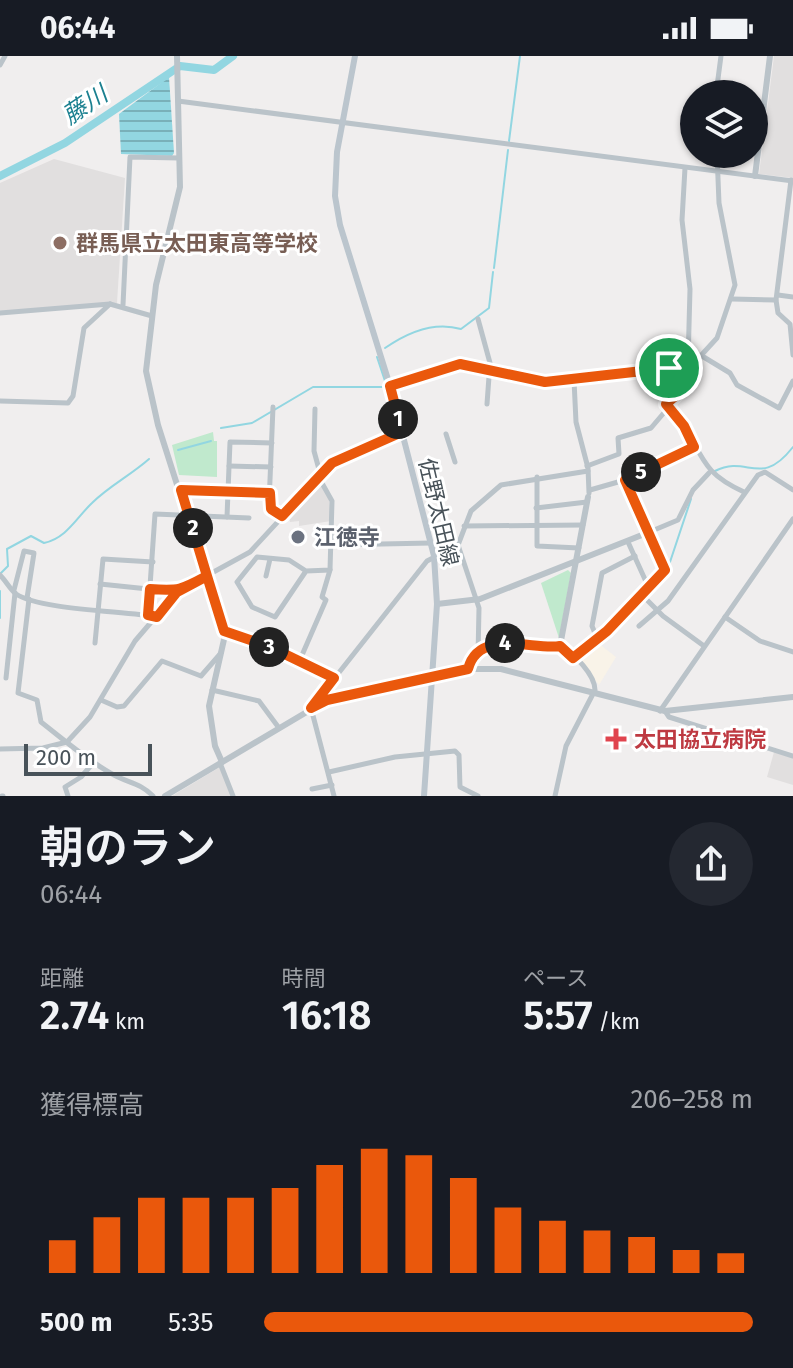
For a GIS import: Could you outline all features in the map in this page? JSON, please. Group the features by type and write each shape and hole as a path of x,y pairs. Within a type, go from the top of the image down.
{"main road":[{"name":"佐野太田線","path":"355,56 336,164 337,210 390,386 434,556 437,604 424,796"}],"street":[{"path":"0,65 5,56"},
{"path":"718,80 721,56"},
{"path":"755,176 770,56"},
{"path":"176,63 180,187 152,316 148,380 158,425 224,631 209,706 213,741 233,796"},
{"path":"177,101 680,167"},
{"path":"123,305 130,157 179,158"},
{"path":"688,363 690,289 682,220 685,168 792,181 777,298 778,313 790,324 793,355"},
{"path":"390,386 460,364 534,382 669,368 702,356 717,338 735,285 719,203 719,168"},
{"path":"732,299 793,297"},
{"path":"0,313 110,304 123,305 152,316"},
{"path":"0,401 68,403 84,328 110,304"},
{"path":"478,319 491,370 487,404"},
{"path":"702,356 730,373 737,385 779,408 793,381"},
{"path":"669,368 681,391 666,404 668,408 684,426 709,472 744,492"},
{"path":"560,646 588,496 587,469 576,422 574,380"},
{"path":"478,656 480,613 458,545 471,511 493,488 587,469 619,454 618,438 651,428 668,408"},
{"path":"299,662 326,600 322,597 330,570 332,545 332,501 319,474 314,451 315,409"},
{"path":"273,410 271,509 282,516"},
{"path":"0,749 43,748 67,742 101,700 109,680 135,641 177,592 250,552 332,463 402,432"},
{"path":"446,434 455,462"},
{"path":"227,517 230,442 272,443"},
{"path":"536,508 588,496 694,447"},
{"path":"229,466 271,467"},
{"path":"437,604 476,600 576,564 678,520 693,490 709,472"},
{"path":"639,626 668,601 754,478 765,472 793,490"},
{"path":"537,477 538,548 579,548"},
{"path":"573,658 607,631 665,568 625,480"},
{"path":"181,490 270,493"},
{"path":"148,615 155,514 249,518"},
{"path":"663,711 704,646 793,519"},
{"path":"464,526 583,525"},
{"path":"628,542 648,586"},
{"path":"332,545 431,543"},
{"path":"311,708 434,556 458,545"},
{"path":"6,678 14,592 24,551 34,553 18,693 37,700 41,722 67,742 117,777 134,780 153,796"},
{"path":"250,552 256,559 289,560 306,571 330,570"},
{"path":"597,638 592,626 602,573 635,556"},
{"path":"95,643 103,559 153,562"},
{"path":"256,559 237,582 252,607 275,617 306,571"},
{"path":"266,576 270,559"},
{"path":"0,575 14,592 28,598 157,617"},
{"path":"100,584 177,592"},
{"path":"640,593 656,611 704,646"},
{"path":"725,617 760,641 793,652"},
{"path":"224,631 268,646 334,678"},
{"path":"468,669 478,656 504,643 560,646 594,681 593,692 564,749 555,796"},
{"path":"101,700 117,707 124,706 162,661 201,676 222,652"},
{"path":"165,796 327,700 468,669 501,669 663,711 793,697"},
{"path":"212,690 259,701 279,728"},
{"path":"311,708 334,796"},
{"path":"663,711 669,717 793,756"},
{"path":"329,772 427,753 458,752 460,787 478,796"},
{"path":"67,796 65,787 81,777 94,762"},
{"path":"312,789 332,785"}],"shaded area":[{"path":"774,56 793,56 793,178 759,174 760,168 768,168 768,103"},
{"name":"群馬県立太田東高等学校","path":"54,159 125,178 117,303 0,311 0,183"},
{"path":"319,480 329,498 331,521 299,526 299,521 290,522 288,512"},
{"path":"598,643 616,657 599,685 580,660"},
{"path":"774,752 793,757 793,785 767,777"},
{"path":"220,767 232,796 172,796"}],"green space":[{"path":"213,432 214,441 217,441 217,477 179,475 172,445"},
{"path":"568,570 571,573 559,638 541,583"}],"water":[{"path":"169,77 174,153 172,156 121,154 119,114"}],"waterway":[{"name":"藤川","path":"0,176 65,143 180,66 214,70 233,56"},
{"path":"509,141 520,56"},
{"path":"494,268 508,150"},
{"path":"385,348 403,337 431,327 461,329 489,308 493,272"},
{"path":"221,428 252,423 313,387 387,387 377,357"},
{"path":"178,450 211,441"},
{"path":"715,471 736,466 763,469 782,459 793,447"},
{"path":"0,574 8,566 7,549 31,536 44,543 59,537 99,497 149,459"},
{"path":"653,586 666,574 691,499"},
{"path":"0,591 0,618"},
{"path":"598,641 604,640 615,625"}],"place":[{"name":"群馬県立太田東高等学校","path":"60,243"},
{"name":"江徳寺","path":"298,537"},
{"name":"太田協立病院","path":"616,739"}],"route":[{"path":"669,368 534,382 460,364 390,386 402,432 332,463 282,516 271,509 270,493 181,490 207,576 177,592 157,617 148,615 150,589 177,592 187,586 207,576 224,631 268,646 334,678 311,708 327,700 468,669 469,663 481,652 501,644 525,642 560,646 573,658 607,631 629,604 665,570 625,480 694,447 684,426 666,404 681,391 669,368"}]}
